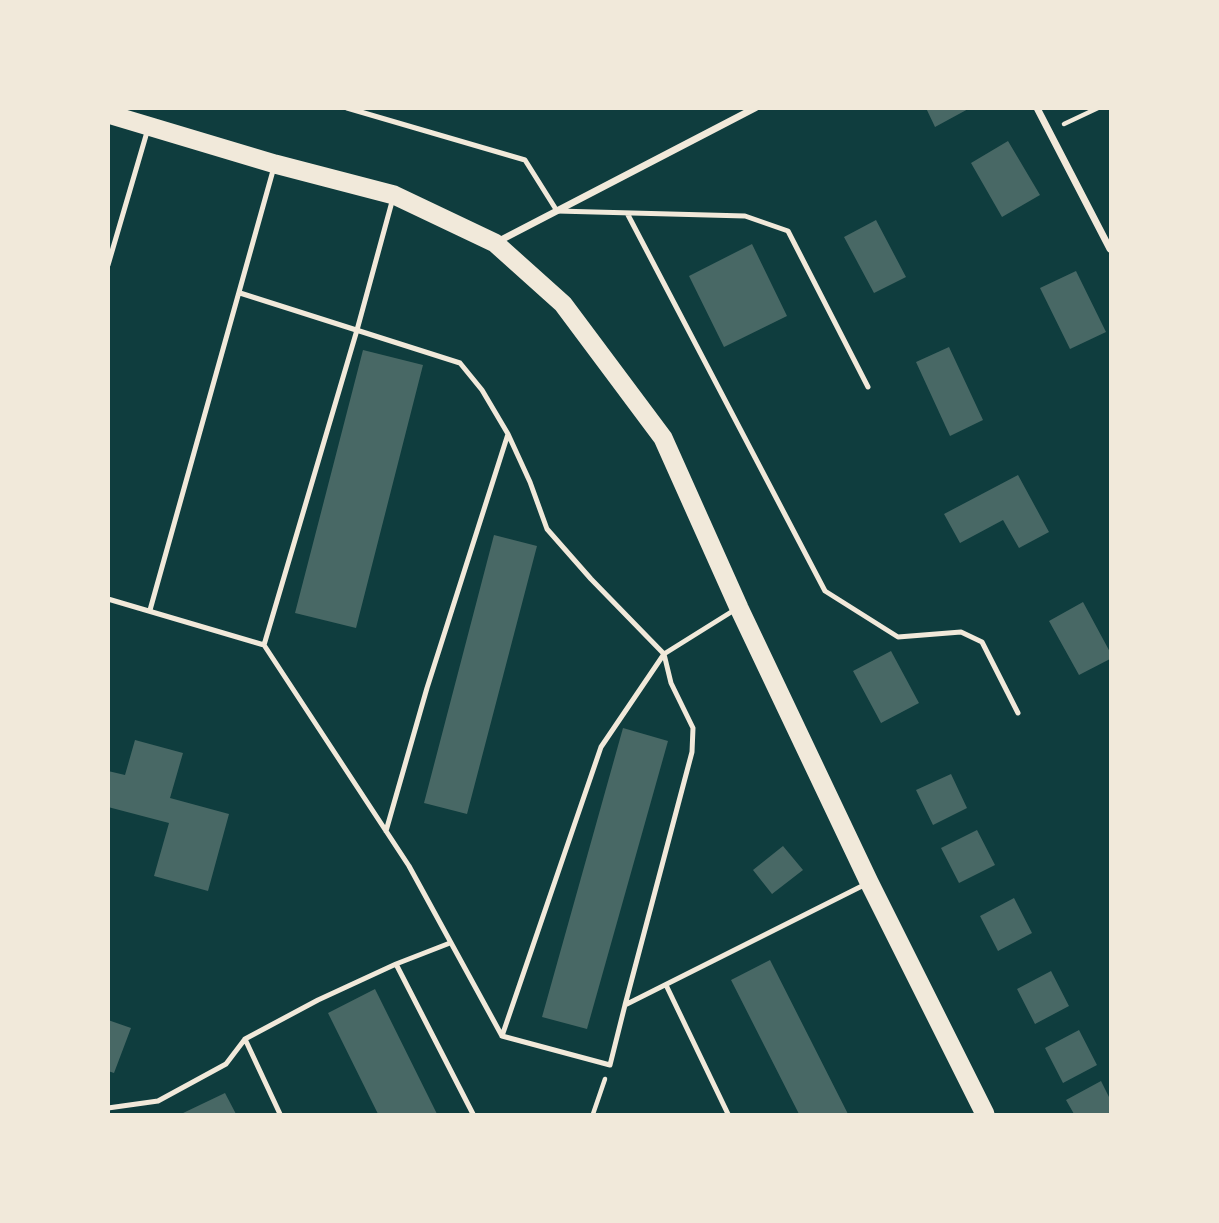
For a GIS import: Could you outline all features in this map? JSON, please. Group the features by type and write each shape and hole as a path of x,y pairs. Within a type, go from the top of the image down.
{"highway":[{"path":"108,114 275,164 394,195 495,243 563,304 663,438 739,608 869,882 985,1115"}],"street":[{"path":"495,243 755,108"},
{"path":"1037,108 1111,249"}],"lane":[{"path":"346,108 525,160 557,211 746,216 788,231 868,387"},
{"path":"108,265 149,125"},
{"path":"150,610 275,164"},
{"path":"264,645 394,195"},
{"path":"627,213 825,591 898,637 961,632 982,642 1018,713"},
{"path":"108,599 264,645 409,866 502,1036 610,1065 692,752 694,728 671,683 664,654 547,529 530,482 508,434 482,390 460,363 240,293"},
{"path":"386,831 508,434"},
{"path":"502,1036 601,747 664,654 739,608"},
{"path":"625,1005 869,882"},
{"path":"108,1108 158,1101 226,1064 245,1039 318,1000 396,964 450,943"},
{"path":"396,964 472,1115"},
{"path":"666,985 729,1115"},
{"path":"245,1039 280,1115"}],"path":[{"path":"1049,131 1098,108"},
{"path":"593,1115 610,1065"}],"building":[{"path":"926,108 970,108 935,127"},
{"path":"1008,141 1040,195 1002,217 971,163"},
{"path":"876,220 906,277 874,293 844,237"},
{"path":"752,244 787,316 724,347 689,276"},
{"path":"1076,271 1106,332 1070,349 1040,288"},
{"path":"949,347 983,420 950,436 916,362"},
{"path":"363,350 423,365 356,628 295,613"},
{"path":"1018,475 1049,532 1019,548 1003,520 960,543 944,514"},
{"path":"494,535 537,546 467,814 424,803"},
{"path":"1083,602 1110,652 1110,659 1079,675 1049,621"},
{"path":"891,651 919,703 881,723 853,671"},
{"path":"623,728 668,741 587,1029 542,1017"},
{"path":"135,740 183,753 170,798 229,814 208,891 154,876 169,823 108,807 108,771 125,775"},
{"path":"951,774 967,808 933,825 916,790"},
{"path":"977,830 995,865 959,883 941,848"},
{"path":"783,846 803,870 772,894 753,870"},
{"path":"1014,898 1032,933 998,951 980,916"},
{"path":"770,960 848,1114 799,1114 731,980"},
{"path":"1051,971 1069,1006 1035,1024 1017,989"},
{"path":"375,989 437,1114 378,1114 328,1013"},
{"path":"108,1020 131,1028 114,1073 108,1071"},
{"path":"1079,1030 1097,1065 1063,1083 1045,1048"},
{"path":"1101,1081 1110,1099 1110,1114 1074,1114 1066,1100"},
{"path":"225,1093 236,1114 181,1114"}]}
